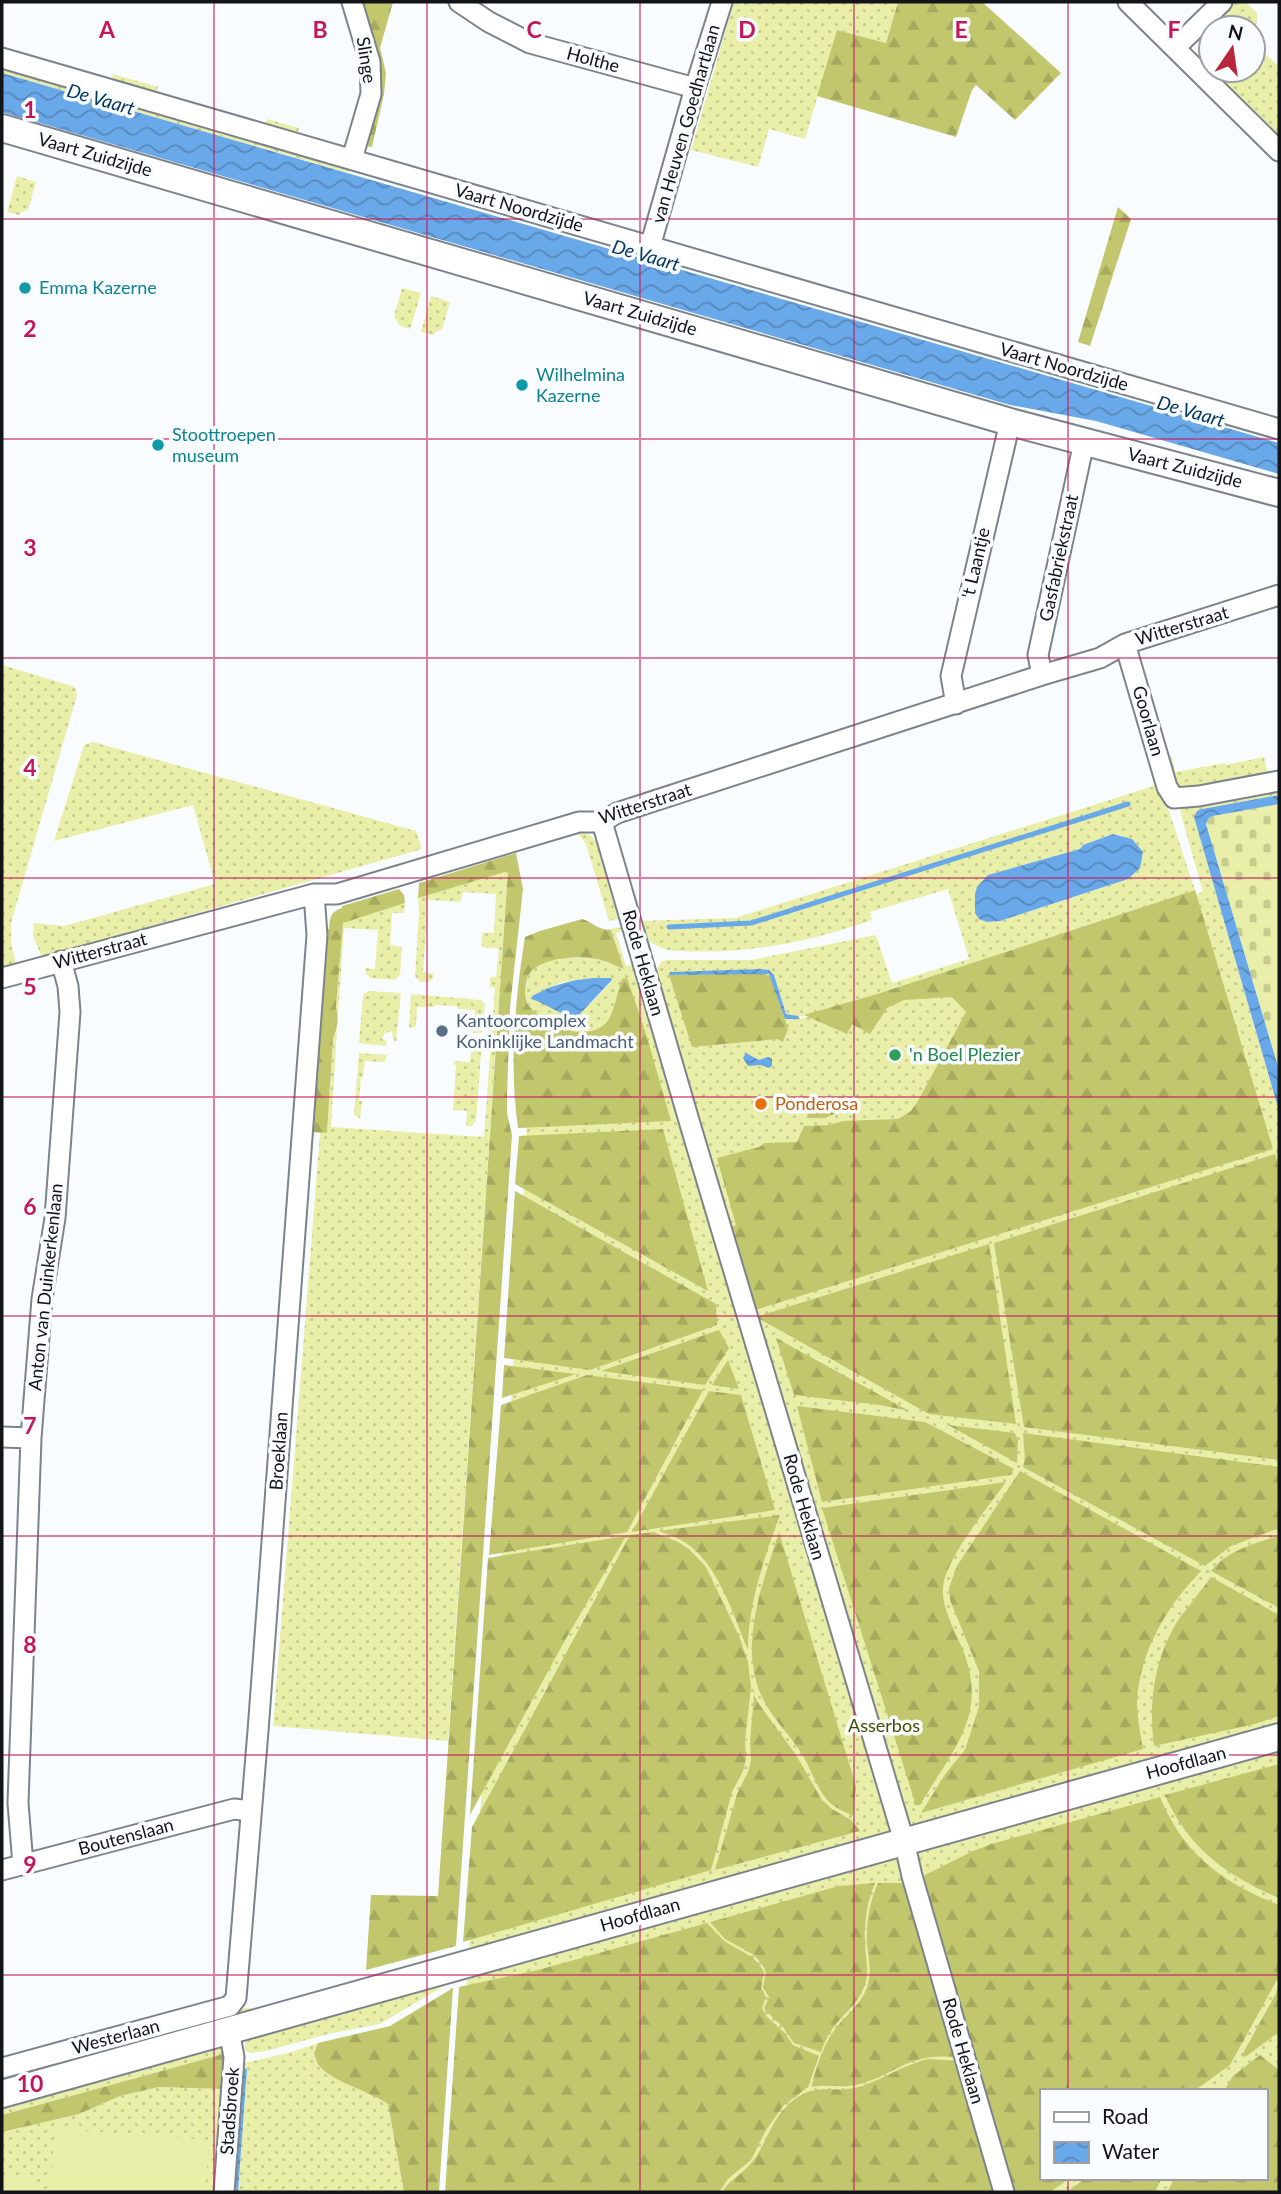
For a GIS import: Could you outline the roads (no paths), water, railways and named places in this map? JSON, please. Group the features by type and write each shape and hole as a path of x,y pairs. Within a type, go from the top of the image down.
{"main road":[{"name":"Vaart Zuidzijde","path":"2,128 1007,430 1084,442 1279,493"},
{"name":"Hoofdlaan","path":"2,2094 229,2018 904,1841 1279,1737"}],"street":[{"name":"Slinge","path":"352,2 370,62 371,94 352,159"},
{"name":"Holthe","path":"459,2 489,22 530,43 695,88"},
{"name":"van Heuven Goedhartlaan","path":"650,247 722,2"},
{"path":"1128,2 1279,151"},
{"path":"1175,48 1222,2"},
{"name":"Vaart Noordzijde","path":"2,58 1279,429"},
{"name":"'t Laantje","path":"956,704 951,676 1007,430"},
{"name":"Gasfabriekstraat","path":"1042,675 1038,655 1084,442"},
{"name":"Witterstraat","path":"2,978 314,894 337,894 579,821 602,822 617,813 1100,658 1125,644 1279,596"},
{"name":"Goorlaan","path":"1125,644 1167,787 1174,798 1279,781"},
{"name":"Rode Heklaan","path":"602,822 904,1841 1004,2192"},
{"name":"Broeklaan","path":"229,2018 236,1998 251,1811 317,936 314,894"},
{"name":"Anton van Duinkerkenlaan","path":"23,1865 18,1803 31,1438 42,1299 55,1219 70,1012 68,986 61,961"},
{"path":"2,1437 31,1438"},
{"name":"Boutenslaan","path":"2,1870 234,1809 251,1811"},
{"name":"Westerlaan","path":"2,2068 229,2018"},
{"name":"Stadsbroek","path":"224,2192 234,2057 229,2018"}],"water":[{"path":"2,73 1279,443 1279,474 1096,421 1010,405 2,112"},
{"path":"1279,795 1279,804 1213,816 1206,824 1279,1070 1279,1111 1194,817 1197,811 1202,809"},
{"path":"1113,834 1132,839 1143,852 1140,868 1128,879 1000,921 987,922 979,919 975,913 977,887 988,875 1080,849 1083,845"},
{"path":"769,970 774,975 786,1014 798,1016 800,1019 785,1019 769,974 669,975 670,972"},
{"path":"593,978 612,980 577,1017 566,1015 531,999 532,996 554,986"},
{"path":"746,1053 759,1060 768,1057 772,1059 772,1066 748,1066 743,1058"},
{"path":"244,2068 247,2069 238,2192 235,2192"}],"waterway":[{"path":"669,927 751,923 1128,804"}],"place":[{"name":"Emma Kazerne","path":"25,288"},
{"name":"Wilhelmina Kazerne","path":"522,385"},
{"name":"Stoottroepen museum","path":"158,445"},
{"name":"Kantoorcomplex Koninklijke Landmacht","path":"442,1031"},
{"name":"'n Boel Plezier","path":"895,1055"},
{"name":"Ponderosa","path":"761,1104"}],"water label":[{"name":"De Vaart","path":"101,99"},
{"name":"De Vaart","path":"646,255"},
{"name":"De Vaart","path":"1191,411"}],"park label":[{"name":"Asserbos","path":"884,1726"}]}
